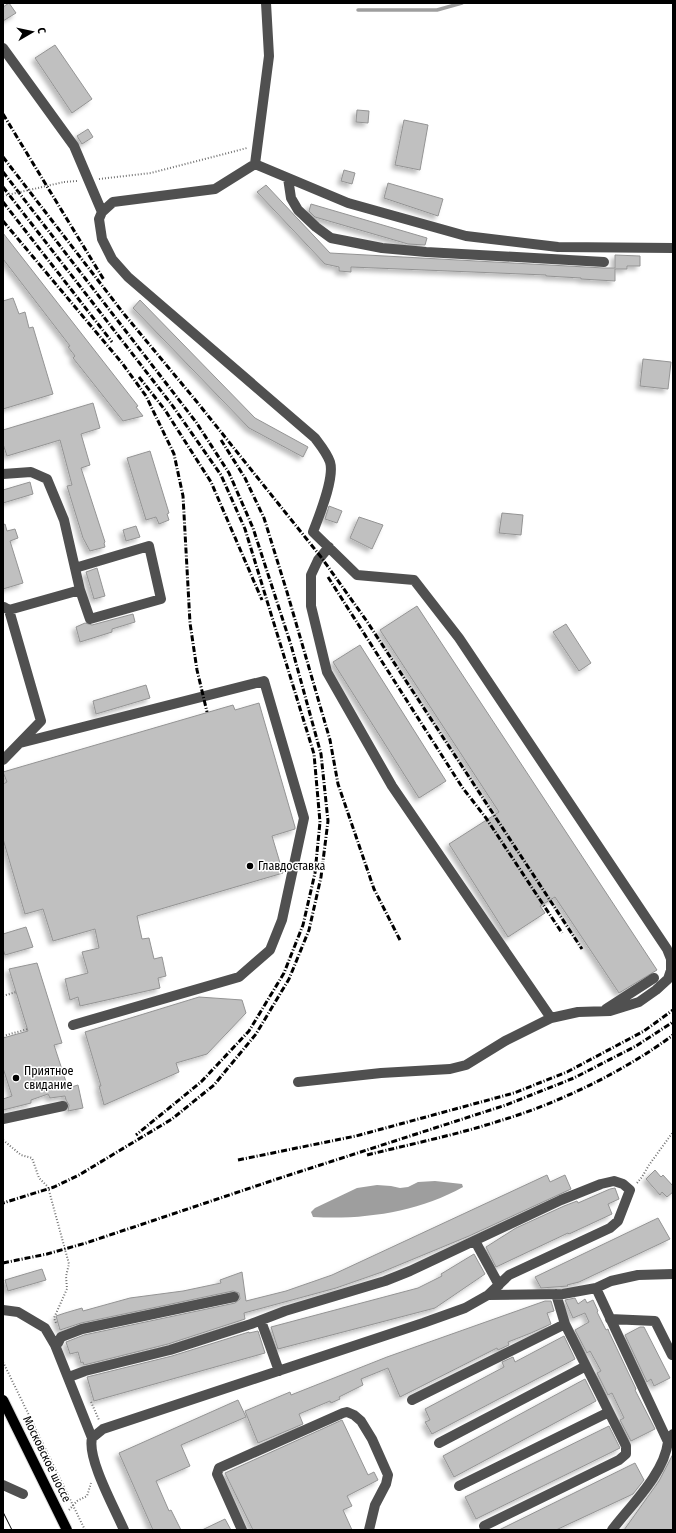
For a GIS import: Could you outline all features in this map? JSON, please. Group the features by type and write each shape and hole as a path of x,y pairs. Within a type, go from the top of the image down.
{"main road":[{"name":"Московское шоссе","path":"3,1400 67,1530"}],"lane":[{"path":"266,3 269,56 255,164 215,190 113,202 102,212 99,219 102,239 112,259 128,277 315,438 326,453 331,464 330,479 313,532 357,575 414,580 459,638 667,949 671,970 668,979 639,1002 610,1011 578,1012 551,1018 505,1041 466,1065 450,1069 380,1073 298,1082"},
{"path":"3,48 74,146 102,212"},
{"path":"255,164 348,203 466,236 558,247 673,248"},
{"path":"288,178 291,198 298,210 316,227 331,238 389,249 604,262"},
{"path":"3,474 31,472 47,479 64,520 80,590 90,619 161,598 149,546 75,568"},
{"path":"329,547 318,560 311,575 311,606 327,672 392,786 551,1018"},
{"path":"3,760 41,721 6,608 80,590"},
{"path":"20,743 264,681 304,818 282,920 270,950 239,976 73,1025"},
{"path":"603,1011 654,978"},
{"path":"3,1119 63,1106"},
{"path":"69,1377 85,1371 170,1350 261,1321 285,1311 385,1281 410,1271 561,1200 601,1184 614,1181 623,1184 630,1190 618,1221 610,1228 509,1275 488,1295 465,1308 424,1323 103,1429 92,1438 90,1445 96,1467 124,1530"},
{"path":"475,1241 498,1285"},
{"path":"488,1295 556,1294 596,1288 611,1281 638,1275 673,1274"},
{"path":"596,1288 670,1438 666,1452 650,1483 612,1530"},
{"path":"484,1526 619,1460 626,1454 626,1446 565,1324 556,1294"},
{"path":"58,1341 82,1329 234,1297"},
{"path":"3,1310 18,1312 45,1328 58,1341 69,1377 92,1438"},
{"path":"610,1319 655,1320 672,1355"},
{"path":"261,1321 279,1371"},
{"path":"412,1400 565,1324"},
{"path":"439,1443 586,1366"},
{"path":"242,1530 217,1474 218,1468 347,1412 361,1421 372,1438 388,1475 386,1484 375,1505 369,1530"},
{"path":"459,1486 608,1412"},
{"path":"3,1485 23,1494"}],"path":[{"path":"96,179 151,173 258,145"},
{"path":"3,196 64,182 80,181"},
{"path":"3,996 16,992"},
{"path":"3,1036 28,1029"},
{"path":"630,1190 642,1177 673,1132"},
{"path":"3,1140 21,1155 32,1158 39,1178 48,1187 69,1264 66,1276 67,1289 54,1318 58,1341"},
{"path":"3,1362 85,1530"},
{"path":"90,1401 103,1429"},
{"path":"67,1513 77,1502 87,1496 96,1467"}],"shaded area":[{"path":"435,1181 462,1184 463,1187 428,1203 390,1212 332,1218 313,1217 311,1212 315,1208 357,1188 377,1185 400,1188 408,1187 418,1182"}],"building":[{"path":"9,3 16,13 3,21 3,7"},
{"path":"55,45 92,99 72,113 35,58"},
{"path":"357,110 369,111 368,123 356,122"},
{"path":"404,120 428,125 420,170 395,165"},
{"path":"88,129 93,137 82,144 77,136"},
{"path":"344,170 355,173 352,184 341,181"},
{"path":"388,183 443,199 438,216 384,198"},
{"path":"266,185 330,253 604,268 615,268 615,255 640,256 640,266 627,266 627,269 615,269 615,281 546,275 351,267 351,272 339,271 339,267 325,264 257,192"},
{"path":"311,204 427,238 425,245 408,244 315,217 309,211"},
{"path":"3,233 138,406 136,407 143,416 123,421 73,358 75,356 68,347 70,346 3,259"},
{"path":"13,298 19,314 25,312 29,328 33,327 53,394 3,409 3,301"},
{"path":"140,300 255,418 308,447 303,457 249,428 133,308"},
{"path":"643,359 671,362 668,389 640,386"},
{"path":"93,403 100,428 81,434 90,465 81,468 105,542 105,547 90,551 83,538 67,486 72,485 60,440 7,456 3,444 3,430"},
{"path":"150,451 169,513 167,514 169,520 159,524 156,517 146,520 127,458"},
{"path":"30,482 33,494 3,503 3,490"},
{"path":"329,506 342,511 337,523 325,519"},
{"path":"502,513 523,515 521,535 499,533"},
{"path":"359,517 383,525 372,549 350,538"},
{"path":"5,524 7,531 15,529 18,538 10,541 23,583 3,589 3,525"},
{"path":"136,526 140,537 126,541 123,530"},
{"path":"97,568 105,596 94,599 86,572"},
{"path":"417,606 657,970 619,993 555,897 540,906 545,913 508,937 449,844 499,812 380,630"},
{"path":"133,614 135,622 112,629 112,632 80,642 76,627 85,623 92,625"},
{"path":"566,624 591,663 579,671 553,632"},
{"path":"360,645 446,781 419,798 333,662"},
{"path":"146,685 150,698 96,714 93,701"},
{"path":"259,703 295,827 295,829 272,836 283,873 137,916 142,939 149,938 154,959 162,957 166,976 158,978 160,988 80,1006 78,997 70,1000 65,979 88,973 82,952 99,948 95,929 53,941 43,909 25,914 3,839 3,784 7,782 3,772 233,705 235,710"},
{"path":"26,927 33,947 5,955 3,949 3,934"},
{"path":"37,963 62,1043 54,1045 68,1088 78,1085 83,1108 68,1111 69,1105 65,1096 50,1098 48,1094 31,1100 31,1103 3,1110 3,1099 12,1096 3,1068 3,1038 28,1031 9,969"},
{"path":"199,997 242,1000 246,1013 207,1054 176,1063 179,1072 104,1105 99,1086 101,1086 85,1032"},
{"path":"655,1170 661,1177 663,1175 673,1186 673,1192 667,1197 662,1192 660,1195 646,1179"},
{"path":"547,1175 550,1182 565,1175 571,1189 469,1236 382,1272 336,1288 244,1313 245,1319 168,1344 84,1365 83,1362 81,1363 78,1352 70,1354 66,1342 84,1335 235,1303 240,1299 239,1293 233,1291 81,1323 60,1330 56,1316 65,1313 82,1308 83,1311 130,1298 183,1291 221,1283 220,1280 242,1272 246,1301 286,1291 332,1275"},
{"path":"615,1188 619,1199 608,1204 612,1214 496,1267 486,1247 516,1228 564,1206 577,1201 578,1203"},
{"path":"658,1218 670,1239 579,1282 567,1285 568,1286 541,1288 535,1277"},
{"path":"474,1254 485,1274 435,1308 278,1349 271,1327 418,1288 442,1276 441,1274"},
{"path":"42,1269 46,1280 8,1291 5,1280"},
{"path":"575,1298 578,1304 585,1299 587,1303 593,1300 598,1311 597,1312 606,1330 608,1329 636,1389 635,1390 655,1429 631,1441 620,1420 624,1418 612,1393 608,1395 597,1373 601,1371 590,1351 587,1353 575,1330 589,1322 585,1313 573,1318 565,1300"},
{"path":"545,1301 551,1301 554,1311 547,1313 551,1324 508,1342 509,1345 498,1350 497,1348 400,1397 388,1368 361,1379 363,1385 339,1397 340,1399 331,1403 330,1401 299,1414 303,1424 258,1443 245,1411 290,1392 291,1395 387,1357"},
{"path":"640,1327 644,1327 670,1378 654,1386 651,1379 647,1382 625,1335"},
{"path":"258,1331 265,1353 94,1401 87,1377 172,1356 249,1332"},
{"path":"564,1336 575,1359 432,1434 425,1422 430,1420 425,1409 504,1367 502,1362 513,1357 515,1362"},
{"path":"585,1379 596,1401 454,1477 443,1456"},
{"path":"238,1400 246,1417 181,1445 190,1466 156,1481 169,1511 171,1510 181,1530 153,1530 119,1453"},
{"path":"342,1420 368,1475 374,1472 378,1480 347,1496 352,1506 343,1510 352,1530 253,1530 225,1473"},
{"path":"609,1426 620,1448 476,1519 465,1497"},
{"path":"673,1454 673,1530 624,1530 659,1481"},
{"path":"635,1463 644,1480 633,1494 556,1530 499,1530"},
{"path":"225,1519 231,1530 202,1530"}],"waterway":[{"path":"358,10 437,10 462,3"}],"tram line":[{"path":"3,1512 12,1530"}],"railway":[{"path":"3,114 104,280"},
{"path":"3,157 124,314 197,402 321,557 366,620 582,949"},
{"path":"3,172 196,422 229,473 253,528 291,645 321,754 328,821 321,877 309,930 289,979 256,1034 214,1085 172,1119 79,1175 54,1187 3,1203"},
{"path":"3,187 172,405 221,475 245,529 314,754 320,822 315,873 303,925 284,973 249,1031 201,1082 136,1135"},
{"path":"3,202 112,342"},
{"path":"3,221 122,363 146,396 174,454 183,496 190,623 197,670 207,712"},
{"path":"139,377 165,410 211,482 262,600"},
{"path":"221,440 245,478 264,518 330,740 338,784 374,889 400,940"},
{"path":"328,577 462,787 486,818 562,933"},
{"path":"238,1160 356,1136 514,1093 567,1072 644,1031 673,1010"},
{"path":"3,1263 47,1254 86,1243 506,1105 574,1078 636,1046 673,1022"},
{"path":"367,1155 483,1126 521,1114 567,1096 612,1074 673,1035"}],"place":[{"name":"Главдоставка","path":"250,866"},
{"name":"Приятное свидание","path":"16,1078"}]}
